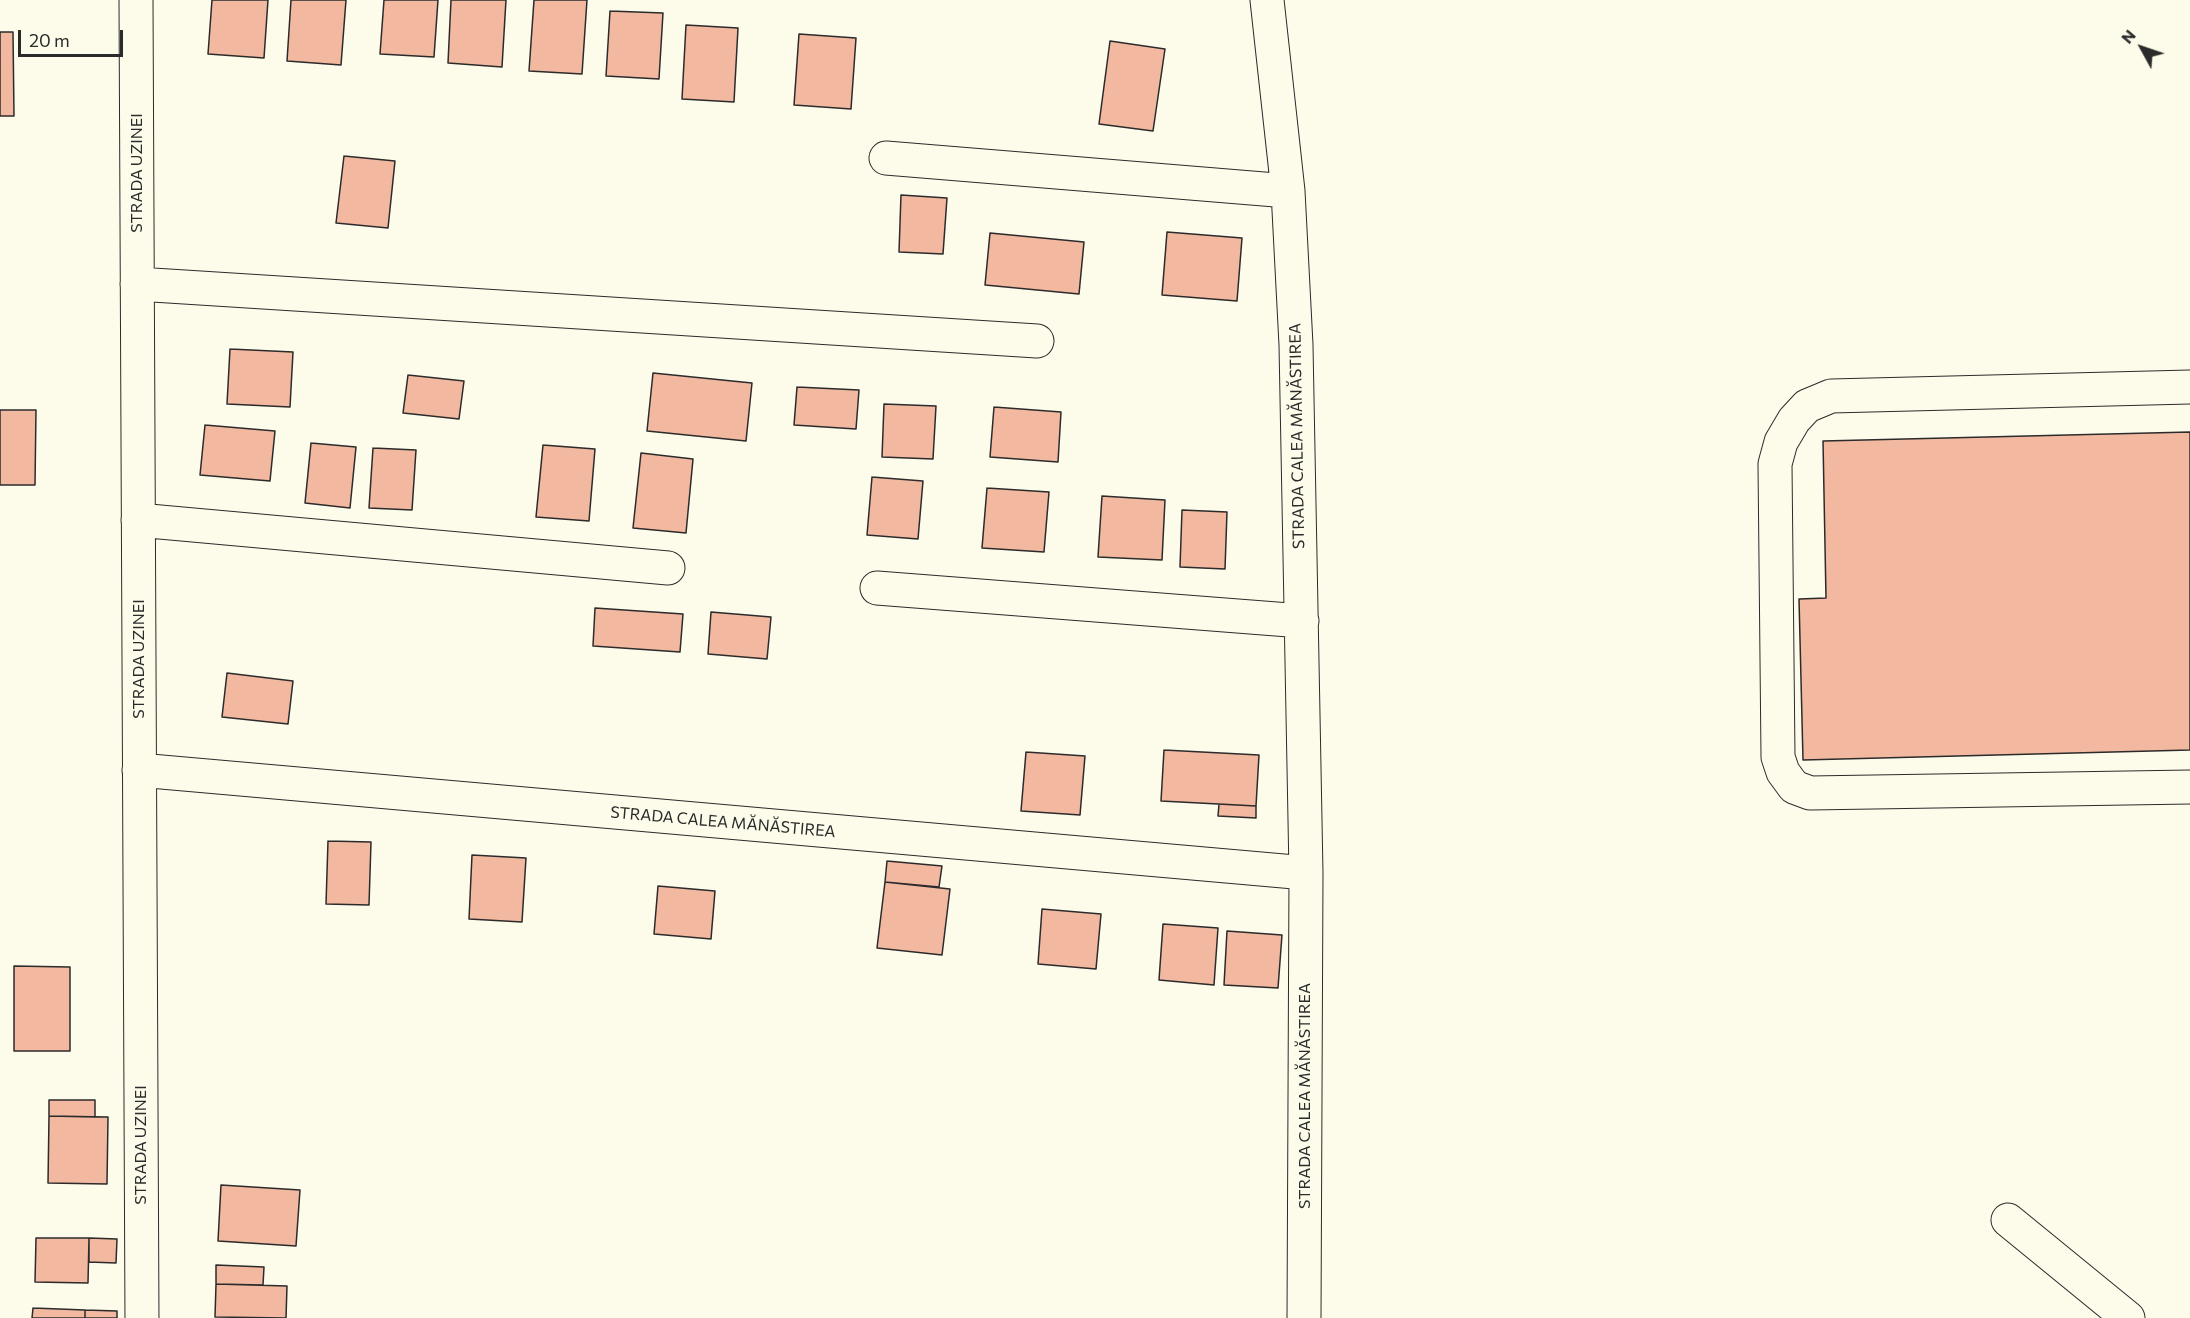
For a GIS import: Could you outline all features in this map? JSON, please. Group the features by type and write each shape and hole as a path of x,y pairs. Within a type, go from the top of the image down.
{"street":[{"name":"STRADA UZINEI","path":"136,0 142,1318"},
{"name":"STRADA CALEA MĂNĂSTIREA","path":"1263,0 1288,191 1296,345 1306,873 1304,1318"},
{"path":"885,158 1288,191"},
{"path":"137,284 1037,341"},
{"path":"2190,387 1831,396 1807,406 1794,420 1781,442 1775,464 1778,757 1783,772 1794,787 1810,793 2190,787"},
{"path":"138,520 668,568"},
{"path":"877,588 1302,621"},
{"name":"STRADA CALEA MĂNĂSTIREA","path":"139,770 1306,873"},
{"path":"2008,1220 2128,1318"}],"building":[{"path":"212,0 268,0 264,58 208,54"},
{"path":"291,0 346,0 341,65 287,61"},
{"path":"384,0 438,0 434,57 380,54"},
{"path":"451,0 506,0 502,67 448,63"},
{"path":"534,0 587,0 582,74 529,71"},
{"path":"610,11 663,13 659,79 606,76"},
{"path":"686,25 738,28 734,102 682,99"},
{"path":"0,32 13,32 14,116 0,116"},
{"path":"799,34 856,38 851,109 794,105"},
{"path":"1110,41 1165,49 1153,131 1099,124"},
{"path":"344,156 395,161 388,228 336,223"},
{"path":"901,195 947,198 943,254 899,252"},
{"path":"1167,232 1242,238 1237,301 1162,295"},
{"path":"990,233 1084,242 1079,294 985,285"},
{"path":"230,349 293,352 290,407 227,404"},
{"path":"653,373 752,383 746,441 647,431"},
{"path":"408,375 464,381 459,419 403,413"},
{"path":"797,387 859,390 856,429 794,425"},
{"path":"884,404 936,406 933,459 882,457"},
{"path":"994,407 1061,412 1058,462 990,457"},
{"path":"0,410 36,410 35,485 0,485"},
{"path":"205,425 275,431 270,481 200,475"},
{"path":"2190,432 2190,750 1803,760 1799,599 1826,598 1823,441"},
{"path":"311,443 356,447 350,508 305,503"},
{"path":"543,445 595,449 589,521 536,517"},
{"path":"373,448 416,450 412,510 369,508"},
{"path":"641,453 693,459 686,533 633,528"},
{"path":"872,477 923,481 918,539 867,535"},
{"path":"987,488 1049,492 1044,552 982,548"},
{"path":"1102,496 1165,500 1162,560 1098,557"},
{"path":"1182,510 1227,512 1225,569 1180,567"},
{"path":"595,608 683,614 680,652 593,646"},
{"path":"711,612 771,617 767,659 708,654"},
{"path":"227,673 293,681 288,724 222,717"},
{"path":"1164,750 1259,755 1256,806 1161,801"},
{"path":"1026,752 1085,756 1080,815 1021,811"},
{"path":"1219,804 1256,806 1256,818 1218,816"},
{"path":"328,841 371,842 369,905 326,904"},
{"path":"472,855 526,858 522,922 469,919"},
{"path":"887,861 942,866 939,887 885,882"},
{"path":"885,882 950,889 942,955 877,948"},
{"path":"658,886 715,891 711,939 654,934"},
{"path":"1042,909 1101,914 1096,969 1038,964"},
{"path":"1163,924 1218,928 1214,985 1159,980"},
{"path":"1227,931 1282,935 1278,988 1224,985"},
{"path":"14,966 70,967 70,1051 14,1051"},
{"path":"49,1100 95,1100 95,1117 49,1116"},
{"path":"49,1116 108,1117 107,1184 48,1183"},
{"path":"221,1185 300,1190 296,1246 218,1241"},
{"path":"36,1238 89,1238 88,1283 35,1282"},
{"path":"89,1238 117,1239 116,1263 89,1262"},
{"path":"216,1265 264,1267 263,1285 216,1284"},
{"path":"216,1284 287,1286 286,1318 215,1317"},
{"path":"33,1308 85,1310 85,1318 32,1318"},
{"path":"85,1310 117,1311 117,1318 85,1318"}]}
